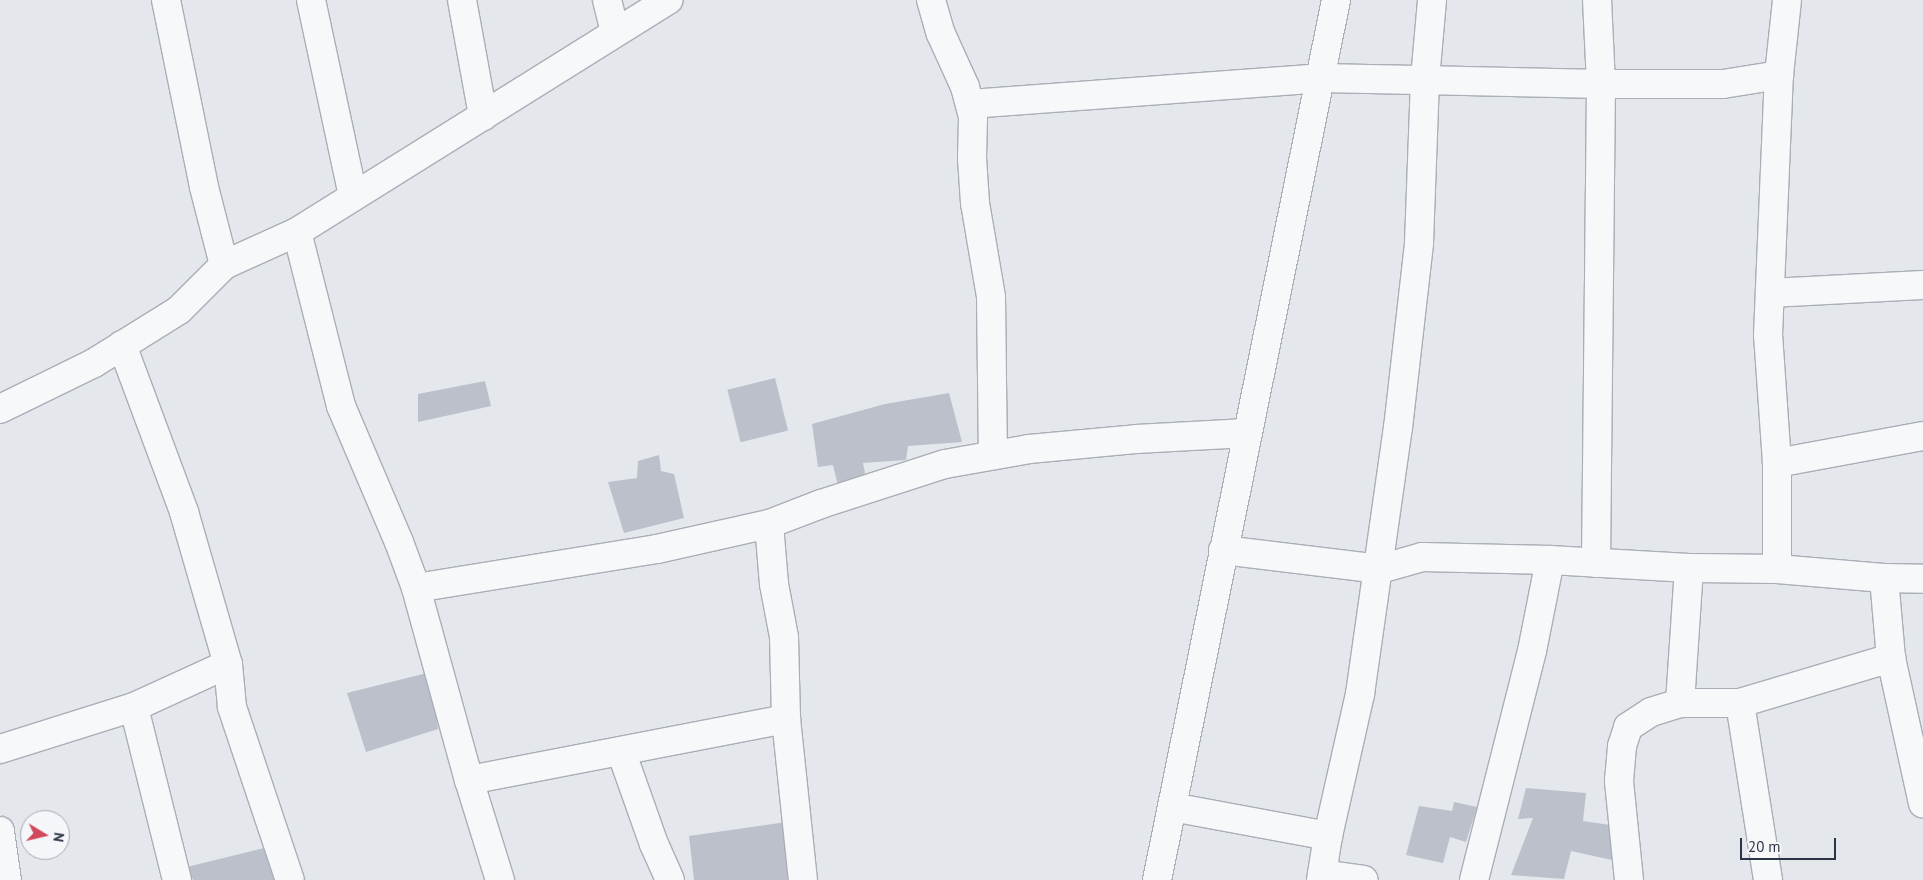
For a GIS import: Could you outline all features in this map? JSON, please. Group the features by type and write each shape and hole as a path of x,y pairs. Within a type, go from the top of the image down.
{"street":[{"path":"166,0 204,187 224,265"},
{"path":"311,0 353,196"},
{"path":"462,0 483,116"},
{"path":"607,0 615,32"},
{"path":"0,409 94,363 179,310 224,265 298,232 668,0"},
{"path":"931,0 941,34 965,87 974,116 972,158 975,203 992,297 993,455"},
{"path":"1157,880 1336,0"},
{"path":"1364,880 1322,877 1328,836 1360,694 1380,569 1419,242 1425,79 1432,0"},
{"path":"1596,563 1601,84 1597,0"},
{"path":"1777,569 1777,463 1768,335 1779,75 1787,0"},
{"path":"970,104 1320,78 1601,84 1723,84 1779,75"},
{"path":"298,232 341,406 399,542 416,588 469,780 500,880"},
{"path":"1770,293 1923,285"},
{"path":"122,345 184,512 228,664 232,707 290,880"},
{"path":"416,588 657,549 769,524 821,504 945,464 1029,448 1136,439 1247,433"},
{"path":"1777,463 1923,436"},
{"path":"769,524 774,584 784,637 786,719 804,880"},
{"path":"1223,550 1380,569 1422,557 1550,560 1689,568 1777,569 1884,578 1923,579"},
{"path":"1474,880 1532,651 1550,560"},
{"path":"1680,703 1689,568"},
{"path":"1884,578 1892,658 1918,752 1923,804"},
{"path":"1629,880 1619,781 1622,746 1628,727 1651,712 1680,703 1740,703 1892,658"},
{"path":"0,748 134,707 228,664"},
{"path":"1740,703 1768,880"},
{"path":"134,707 178,880"},
{"path":"469,780 786,719"},
{"path":"621,750 654,844 670,880"},
{"path":"1172,806 1328,836"},
{"path":"0,831 7,880"}],"building":[{"path":"775,378 788,430 741,442 727,390"},
{"path":"485,381 491,406 418,422 418,394"},
{"path":"949,393 962,442 908,446 906,460 863,463 865,473 840,494 833,465 818,467 812,424 885,404"},
{"path":"659,455 661,471 674,474 684,518 624,533 608,482 637,478 638,461"},
{"path":"431,672 438,729 366,752 347,693"},
{"path":"1526,788 1586,793 1583,821 1617,826 1621,862 1571,851 1564,879 1511,875 1533,818 1518,819"},
{"path":"1454,802 1477,807 1466,842 1450,837 1443,863 1406,855 1419,806 1452,811"},
{"path":"787,822 787,880 694,880 689,836"},
{"path":"268,847 279,880 193,880 187,867"}]}
